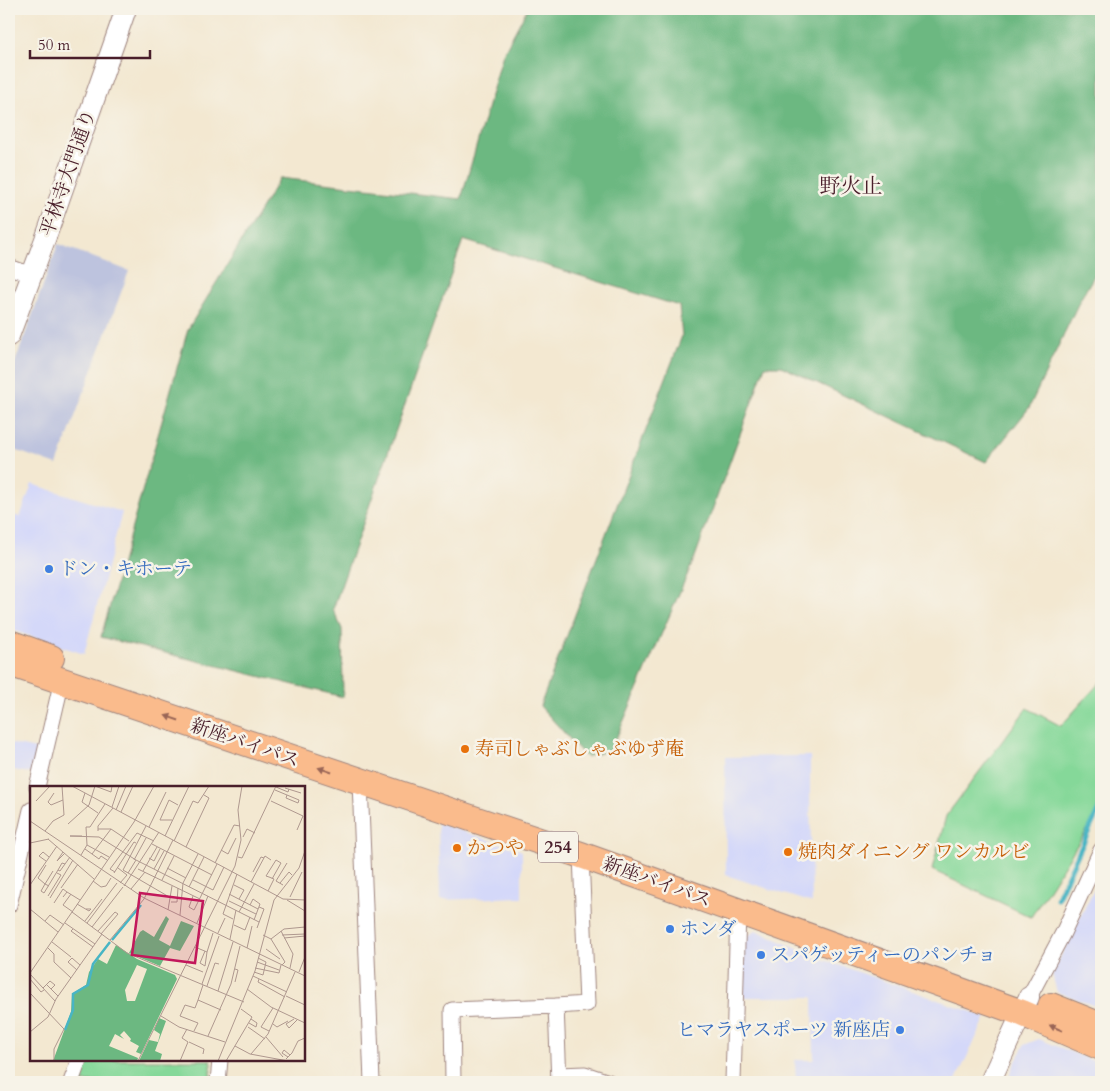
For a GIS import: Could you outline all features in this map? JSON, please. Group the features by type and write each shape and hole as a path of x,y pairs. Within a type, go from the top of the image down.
{"highway":[{"name":"新座バイパス","path":"9,644 590,843 1026,1005 1101,1046"},
{"name":"新座バイパス","path":"9,663 581,855 738,911 1026,1005 1101,1026"}],"street":[{"name":"平林寺大門通り","path":"9,336 126,9"},
{"path":"9,268 32,275"},
{"path":"37,786 62,680"},
{"path":"360,782 372,1082"},
{"path":"9,905 30,814"},
{"path":"990,1082 1026,1005 1063,933 1101,850"},
{"path":"453,1082 452,1010 587,1004 581,855"},
{"path":"733,1082 738,911"},
{"path":"556,1006 559,1079 585,1074 603,1081"},
{"path":"71,1082 80,1061"},
{"path":"218,1082 220,1061"}],"shaded area":[{"path":"58,244 129,271 57,465 9,448 9,379"},
{"name":"ドン・キホーテ","path":"32,484 122,512 84,654 9,629 9,514 20,517"},
{"path":"9,743 40,750 34,774 9,769"},
{"path":"810,756 812,903 726,875 725,757"},
{"path":"438,823 522,851 522,897 440,900"},
{"path":"1101,875 1101,1008 1057,992 1052,974"},
{"path":"756,930 813,956 986,1017 955,1082 796,1082 795,1060 814,1060 813,997 743,997 743,940"},
{"path":"1039,1039 1101,1064 1101,1082 1006,1082 1024,1045"}],"green space":[{"path":"527,9 1085,9 1101,13 1101,264 1080,300 1029,408 986,462 781,366 765,366 695,557 611,750 586,757 540,706 682,336 679,306 463,240 333,609 342,629 343,697 101,637 188,329 280,178 461,199 503,54"},
{"path":"1101,681 1101,808 1031,917 932,870 946,816 1027,708 1061,726"},
{"path":"84,1061 211,1061 210,1082 76,1082"}],"waterway":[{"path":"1057,899 1101,805"}],"place":[{"name":"ドン・キホーテ","path":"49,569"},
{"name":"寿司しゃぶしゃぶゆず庵","path":"465,749"},
{"name":"かつや","path":"457,848"},
{"name":"焼肉ダイニング ワンカルビ","path":"788,852"},
{"name":"ホンダ","path":"670,929"},
{"name":"スパゲッティーのパンチョ","path":"761,955"},
{"name":"ヒマラヤスポーツ 新座店","path":"900,1030"}],"district":[{"name":"野火止","path":"851,186"}]}
